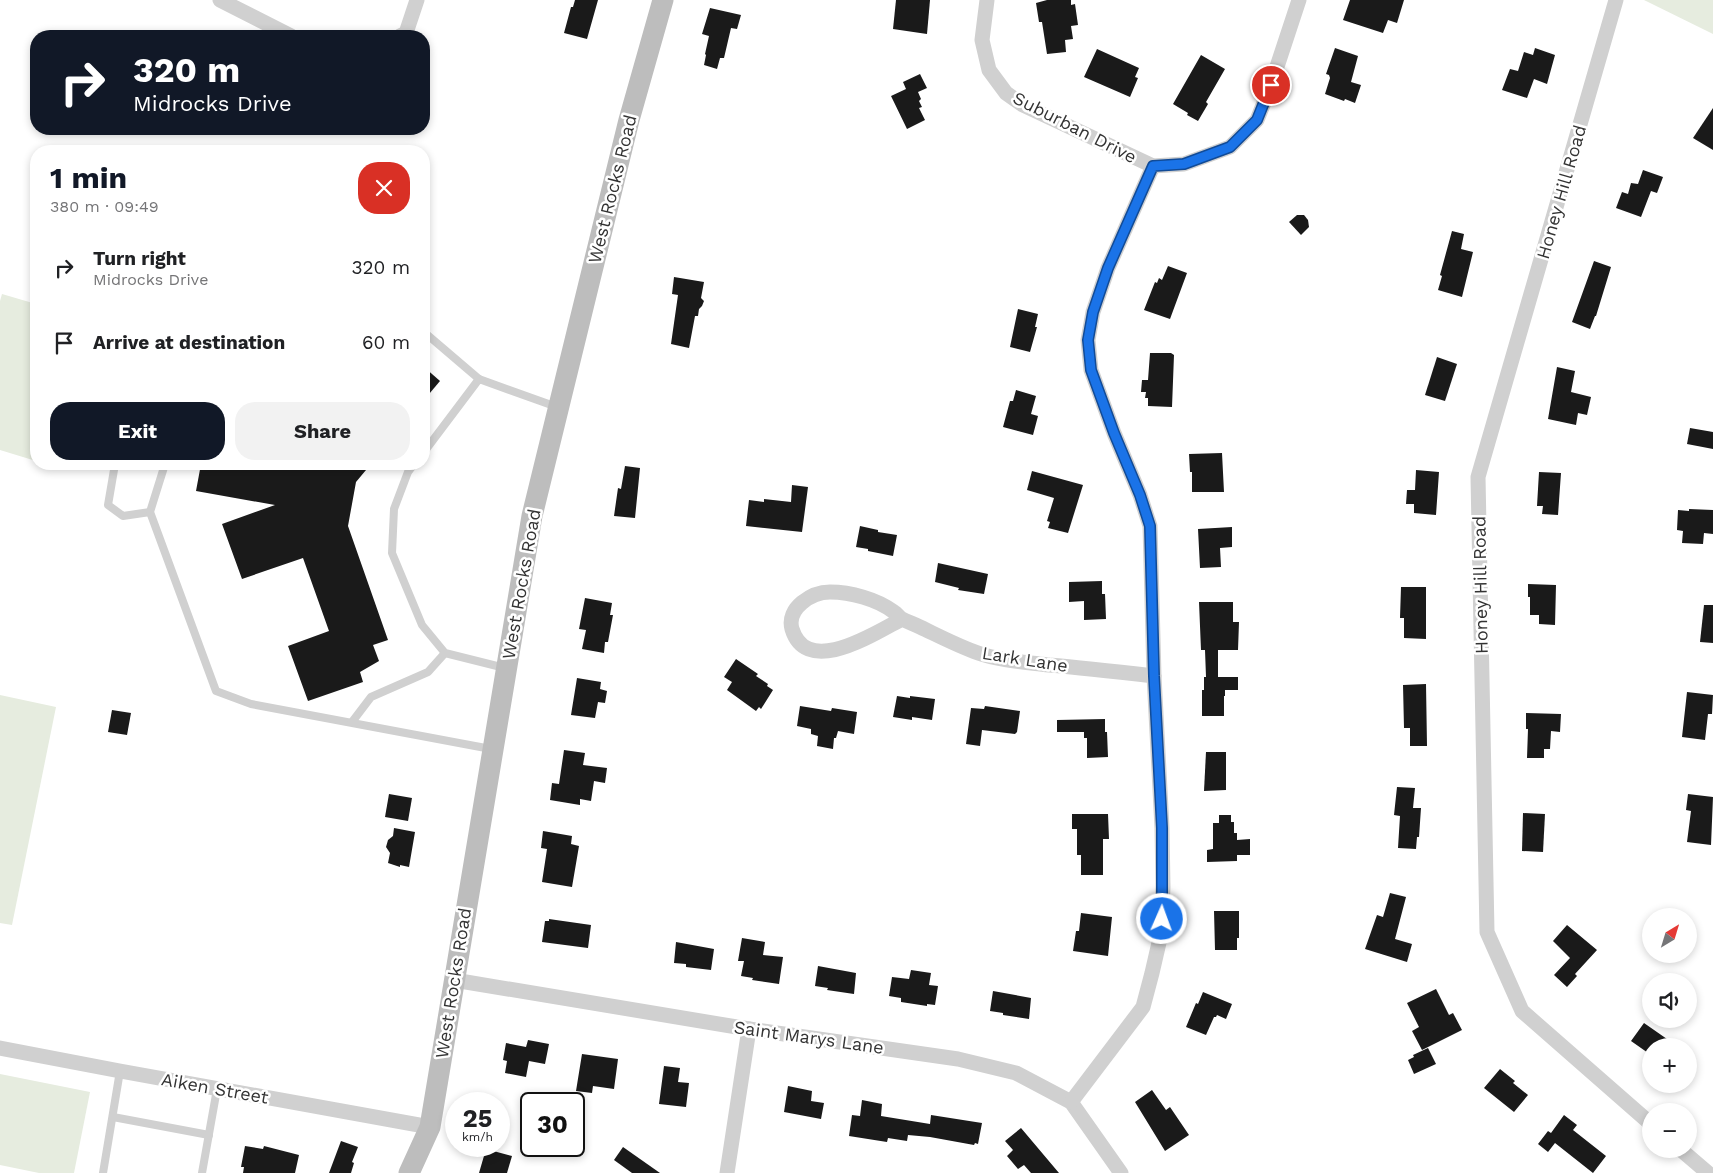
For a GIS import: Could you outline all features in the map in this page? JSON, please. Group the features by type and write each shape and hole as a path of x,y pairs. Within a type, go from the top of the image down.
{"main road":[{"name":"West Rocks Road","path":"409,1173 430,1127 532,516 629,120 663,0"}],"street":[{"path":"220,0 279,30"},
{"path":"405,30 417,0"},
{"name":"Suburban Drive","path":"987,0 982,40 989,70 1006,93 1023,105 1153,166"},
{"path":"1071,1102 1143,1006 1161,934 1162,828 1154,676 1150,526 1140,495 1114,433 1091,370 1088,340 1093,312 1108,268 1153,166 1184,164 1230,147 1257,120 1271,85 1299,0"},
{"name":"Honey Hill Road","path":"1616,0 1478,477 1487,932 1522,1010 1642,1116"},
{"name":"Lark Lane","path":"902,619 835,650 820,652 810,651 801,644 794,634 791,625 792,616 797,607 806,599 816,594 828,592 845,594 878,602 894,611 902,619 951,643 980,654 1005,660 1154,676"},
{"name":"Saint Marys Lane","path":"454,980 749,1029 958,1059 1016,1073 1071,1102 1121,1173"},
{"path":"727,1173 749,1029"},
{"name":"Aiken Street","path":"0,1048 430,1127"},
{"path":"1690,1158 1708,1173"}],"lane":[{"path":"430,337 479,379 559,408"},
{"path":"430,444 479,379"},
{"path":"114,470 108,505 123,516 150,512"},
{"path":"163,470 150,512 216,691 251,704 493,750"},
{"path":"410,470 394,509 392,553 422,625 445,653 507,668"},
{"path":"352,722 371,697 428,672 445,653"},
{"path":"103,1173 120,1071"},
{"path":"202,1173 217,1089"},
{"path":"113,1117 209,1136"}],"shaded area":[{"path":"1644,0 1713,0 1713,34"},
{"path":"2,294 30,302 30,459 0,450 0,301"},
{"path":"0,695 56,707 12,925 0,923"},
{"path":"0,1074 90,1092 74,1173 39,1173 0,1165"}],"building":[{"path":"575,0 598,0 587,39 564,33 571,7 573,7"},
{"path":"896,0 930,0 927,34 893,29"},
{"path":"1047,0 1071,0 1071,5 1075,4 1078,25 1071,26 1073,39 1065,40 1066,52 1047,54 1042,22 1039,22 1036,3"},
{"path":"1350,0 1404,0 1397,23 1388,20 1383,33 1343,20"},
{"path":"710,8 741,15 737,29 731,28 724,58 720,58 717,69 704,65 709,36 702,34"},
{"path":"1335,48 1358,56 1351,82 1361,85 1355,103 1325,94 1330,78 1326,74"},
{"path":"1535,48 1555,55 1547,84 1534,79 1527,98 1502,90 1510,69 1518,71 1524,52 1533,55"},
{"path":"1097,49 1139,68 1135,77 1138,78 1130,97 1084,77"},
{"path":"1201,55 1225,69 1206,102 1208,104 1198,121 1173,104"},
{"path":"920,74 927,88 918,92 922,107 919,108 925,120 907,129 891,96 906,89 903,82"},
{"path":"1713,108 1713,150 1693,138"},
{"path":"1643,170 1663,177 1657,193 1651,191 1641,217 1616,208 1622,192 1628,194 1631,183 1638,184"},
{"path":"1297,215 1304,215 1308,220 1309,227 1301,235 1289,222"},
{"path":"1452,231 1464,234 1461,249 1473,252 1462,297 1438,290 1442,276 1440,275"},
{"path":"1594,261 1611,267 1596,316 1590,329 1572,322"},
{"path":"1168,266 1187,273 1170,319 1144,310 1155,282 1157,283 1159,278 1162,280"},
{"path":"674,277 704,282 701,298 704,301 699,309 698,316 695,316 689,348 671,344 678,295 672,294"},
{"path":"1018,309 1038,314 1035,327 1037,327 1030,352 1010,347"},
{"path":"1150,353 1171,353 1174,355 1172,407 1148,406 1148,398 1145,398 1146,392 1141,392 1142,380 1148,380"},
{"path":"1437,357 1457,364 1445,401 1425,395"},
{"path":"1557,367 1575,371 1571,392 1591,397 1587,415 1578,413 1576,425 1548,419"},
{"path":"430,372 440,381 430,393"},
{"path":"1016,390 1036,396 1031,414 1038,416 1033,435 1003,427 1010,401 1013,401"},
{"path":"1690,428 1713,432 1713,449 1687,444"},
{"path":"1222,453 1224,492 1192,492 1192,472 1190,472 1189,454"},
{"path":"625,466 640,468 635,518 614,516 618,488 621,489"},
{"path":"200,470 366,470 356,482 348,526 388,640 373,645 379,661 360,672 363,682 308,701 288,646 329,631 303,558 242,579 222,524 275,505 196,491"},
{"path":"1416,470 1439,472 1436,515 1414,513 1414,504 1406,504 1407,490 1415,490"},
{"path":"1032,471 1083,485 1068,533 1048,528 1050,522 1047,521 1054,498 1027,490"},
{"path":"1539,472 1561,473 1558,515 1542,514 1543,506 1537,506"},
{"path":"792,485 808,487 802,532 746,526 749,500 764,502 764,499 791,502"},
{"path":"1689,509 1713,510 1713,534 1704,533 1703,544 1682,543 1683,531 1677,530 1678,510 1689,511"},
{"path":"860,526 878,530 878,532 897,535 893,556 856,547"},
{"path":"1232,527 1232,547 1220,548 1221,567 1200,568 1198,529"},
{"path":"938,563 988,574 984,594 958,590 959,588 935,582"},
{"path":"1102,581 1102,594 1105,594 1106,619 1084,620 1084,601 1069,602 1069,582"},
{"path":"1528,584 1556,585 1555,625 1539,624 1539,615 1530,615"},
{"path":"1401,587 1426,587 1426,639 1404,638 1404,618 1400,618"},
{"path":"585,598 612,603 610,615 613,615 608,642 605,642 604,653 582,649 586,630 579,629"},
{"path":"1199,602 1233,602 1233,622 1239,622 1238,650 1218,650 1218,677 1238,677 1238,690 1225,690 1224,716 1202,716 1202,690 1204,690 1204,677 1206,677 1205,650 1201,650"},
{"path":"1704,605 1713,605 1713,643 1700,642"},
{"path":"736,659 758,674 756,676 773,690 761,709 759,707 756,711 727,690 732,682 724,677"},
{"path":"577,678 601,682 600,689 607,691 605,703 598,702 595,718 571,715"},
{"path":"1426,684 1427,746 1410,746 1410,728 1404,728 1403,685"},
{"path":"1687,692 1713,695 1712,714 1708,714 1705,740 1682,737"},
{"path":"897,696 935,699 932,720 912,717 912,720 893,717"},
{"path":"800,706 831,711 832,708 857,712 854,734 838,731 836,738 834,738 833,749 817,746 818,736 811,734 811,729 797,726"},
{"path":"985,706 1020,711 1017,732 1015,734 982,730 980,746 966,744 971,708 984,709"},
{"path":"112,710 131,713 127,735 108,732"},
{"path":"1526,713 1561,714 1560,732 1551,731 1550,749 1544,749 1544,758 1527,758 1528,729 1526,729"},
{"path":"1105,719 1108,757 1087,758 1087,738 1084,738 1084,732 1057,732 1057,720"},
{"path":"564,750 585,753 583,765 607,768 605,783 594,781 591,801 580,799 580,805 550,800 552,783 559,784"},
{"path":"1206,752 1226,752 1226,790 1204,791"},
{"path":"1397,787 1415,788 1413,808 1421,808 1419,837 1417,837 1416,849 1398,848 1400,816 1394,815"},
{"path":"389,794 412,798 408,821 385,817"},
{"path":"1688,794 1713,797 1711,845 1687,842 1691,811 1686,810"},
{"path":"1523,813 1545,814 1543,852 1522,851"},
{"path":"1072,814 1108,814 1109,839 1103,839 1103,875 1081,875 1081,855 1077,855 1077,829 1072,829"},
{"path":"1219,815 1231,815 1231,822 1234,822 1234,833 1237,833 1237,840 1250,839 1250,855 1237,855 1237,861 1207,862 1207,850 1213,849 1213,823 1219,823"},
{"path":"394,828 415,832 409,867 400,865 400,867 388,863 390,853 386,847 388,840 393,836"},
{"path":"543,831 572,836 571,844 579,846 572,887 542,882 547,849 541,848"},
{"path":"1390,893 1406,897 1395,939 1412,944 1407,962 1365,949 1377,915 1383,917"},
{"path":"1214,911 1239,911 1237,950 1215,950"},
{"path":"1081,913 1112,917 1108,956 1073,951 1076,931 1079,931"},
{"path":"549,919 591,925 588,948 542,942 545,921 549,921"},
{"path":"1567,925 1597,950 1575,974 1577,976 1567,987 1554,975 1570,958 1553,941"},
{"path":"742,938 765,942 763,955 783,957 779,984 752,980 753,978 741,976 744,961 738,961"},
{"path":"676,942 714,949 711,970 686,967 686,964 674,963"},
{"path":"818,966 856,973 854,994 827,990 828,988 815,986"},
{"path":"911,970 931,973 929,985 938,986 935,1005 927,1004 927,1006 901,1002 901,998 889,996 892,977 909,979"},
{"path":"1436,989 1449,1015 1453,1013 1462,1030 1422,1050 1412,1031 1419,1027 1407,1003"},
{"path":"993,991 1031,998 1029,1019 990,1011"},
{"path":"1203,992 1232,1004 1226,1019 1217,1015 1214,1017 1206,1035 1186,1027"},
{"path":"1642,1026 1642,1028 1651,1028 1666,1038 1642,1038 1642,1049 1631,1041"},
{"path":"528,1040 549,1044 545,1064 529,1061 526,1077 505,1073 507,1061 503,1060 506,1043 526,1047"},
{"path":"1428,1048 1436,1064 1414,1074 1408,1060 1414,1057 1413,1055"},
{"path":"582,1054 618,1059 614,1089 593,1086 592,1093 576,1091"},
{"path":"664,1066 680,1068 678,1082 689,1083 686,1107 659,1104"},
{"path":"1500,1069 1528,1095 1514,1112 1484,1088"},
{"path":"788,1086 812,1091 811,1101 824,1103 821,1119 784,1112"},
{"path":"1152,1090 1166,1110 1170,1107 1189,1135 1165,1151 1135,1102"},
{"path":"862,1100 882,1104 881,1116 930,1124 931,1115 982,1123 978,1144 975,1143 974,1145 908,1135 907,1141 888,1138 887,1142 849,1136 852,1115 860,1116"},
{"path":"1564,1115 1577,1125 1573,1130 1606,1156 1593,1173 1555,1143 1548,1152 1538,1144 1548,1131 1551,1133"},
{"path":"1021,1128 1059,1173 1031,1173 1024,1165 1018,1169 1007,1156 1013,1150 1005,1141"},
{"path":"341,1141 358,1147 352,1162 354,1163 351,1173 329,1173"},
{"path":"245,1146 263,1149 264,1146 299,1155 295,1173 243,1173 244,1167 241,1167"},
{"path":"623,1147 660,1173 632,1173 614,1160"},
{"path":"512,1156 507,1173 479,1173 484,1157"}],"route":[{"path":"1162,919 1162,828 1154,676 1150,526 1140,495 1114,433 1091,370 1088,340 1093,312 1108,268 1153,166 1184,164 1230,147 1257,120 1271,85"}]}
